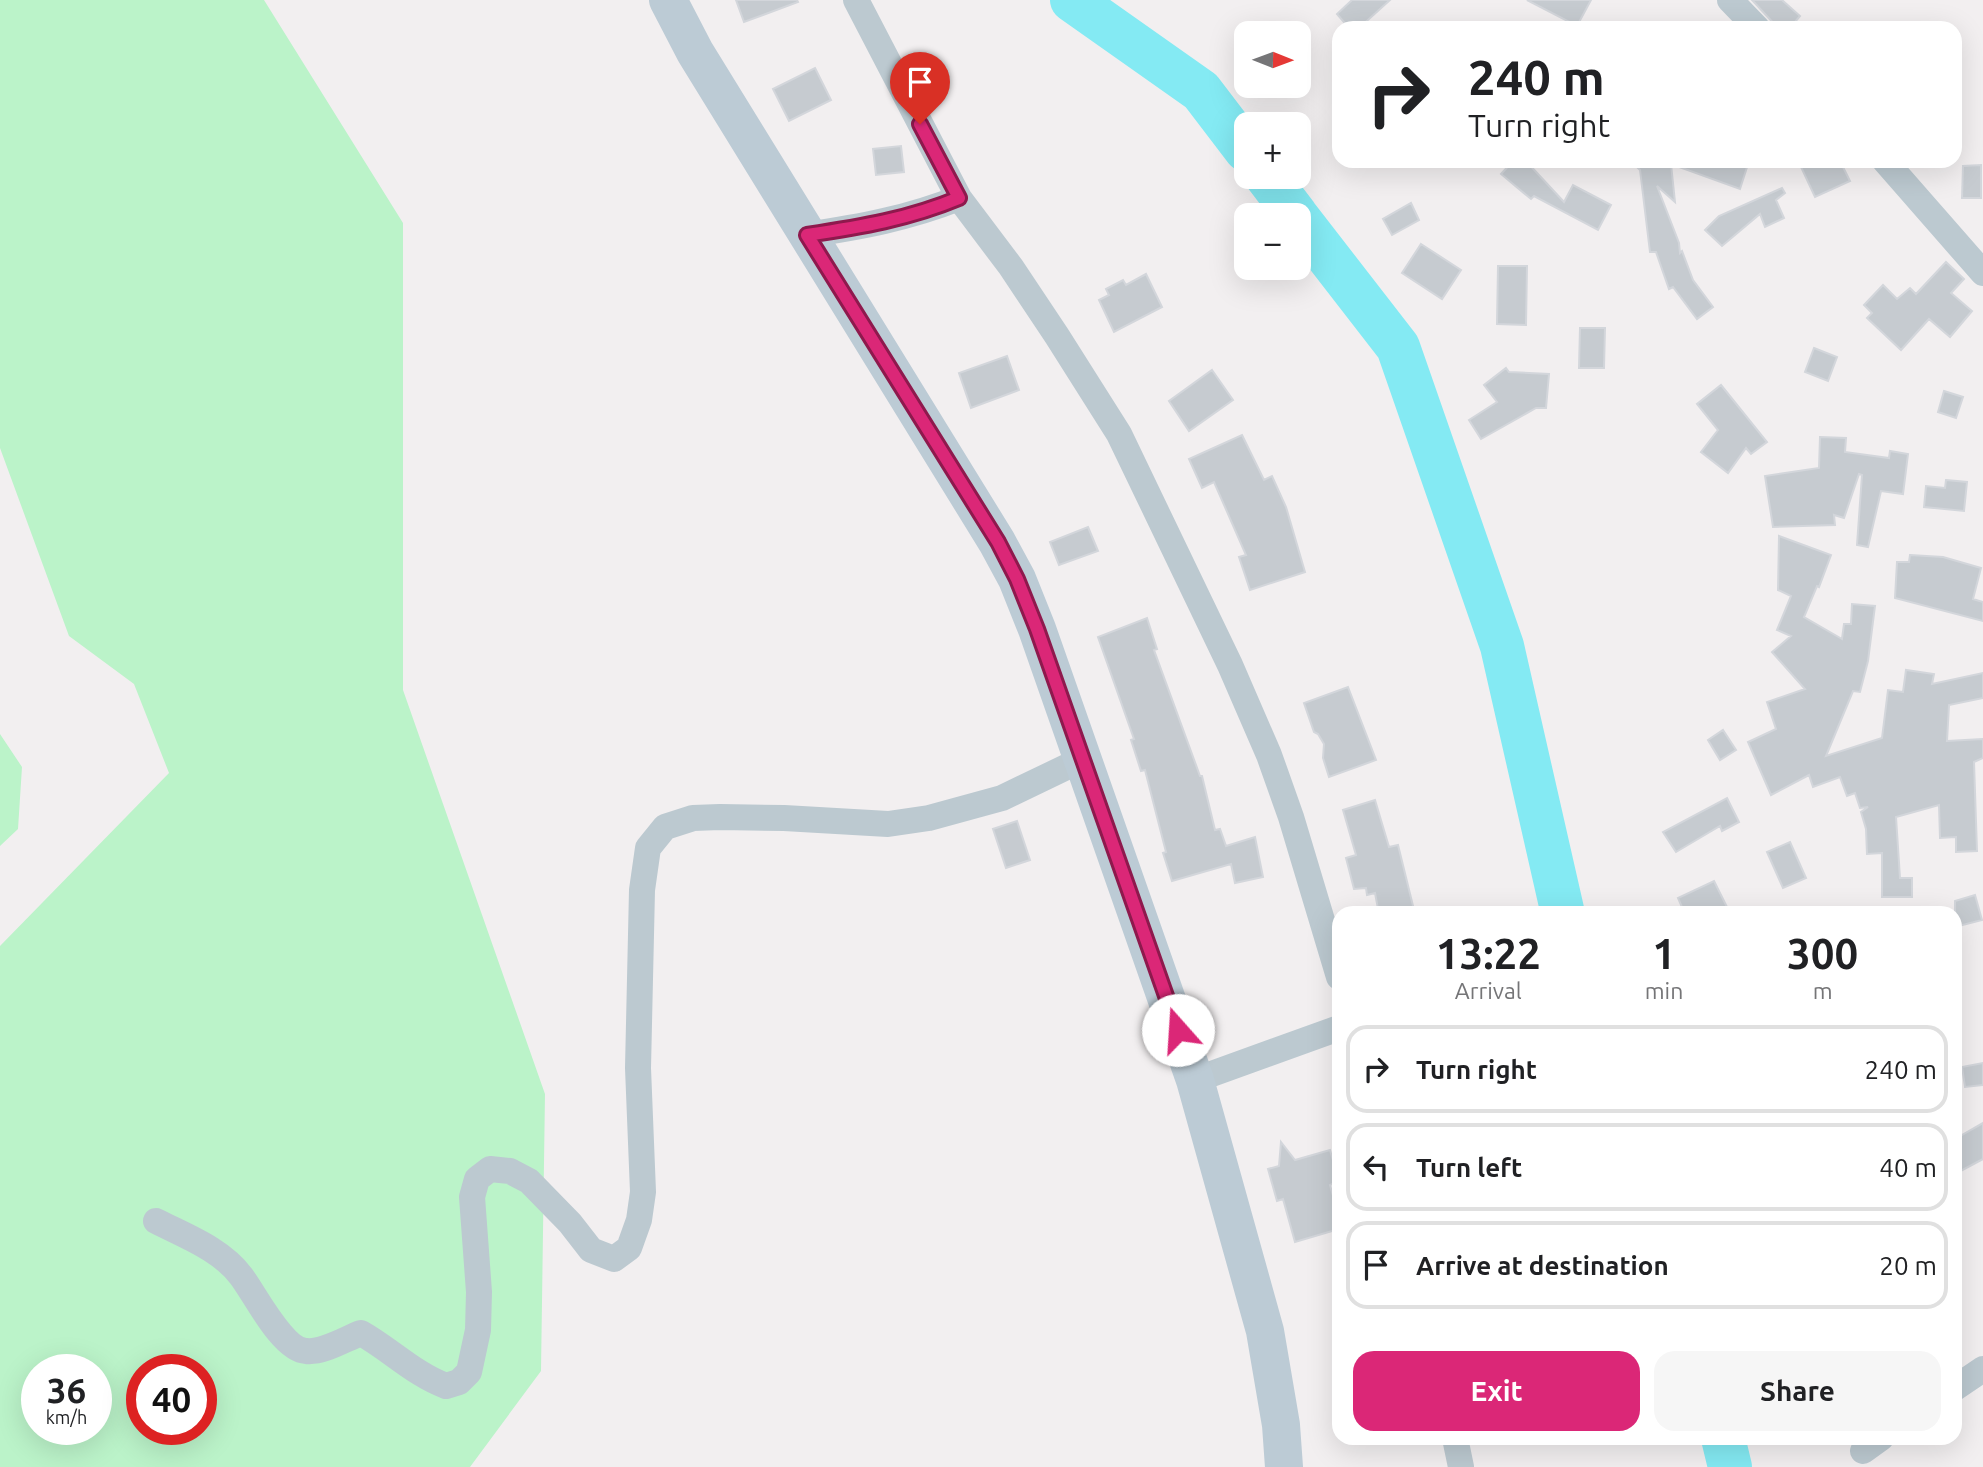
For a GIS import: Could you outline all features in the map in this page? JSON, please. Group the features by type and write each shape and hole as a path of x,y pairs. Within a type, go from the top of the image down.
{"street":[{"path":"668,0 695,52 1017,579 1037,629 1195,1080 1265,1331 1281,1425 1284,1467"},
{"path":"856,0 959,198 1011,267 1119,434 1230,665 1269,755 1332,954"},
{"path":"1730,0 1750,21"},
{"path":"1891,168 1983,273"},
{"path":"807,235 893,220 925,212 959,198"},
{"path":"156,1221 218,1254 239,1273 288,1344 305,1352 361,1333 378,1342 426,1379 446,1386 459,1382 469,1372 478,1331 479,1292 472,1197 477,1179 490,1169 510,1171 528,1181 570,1223 591,1250 614,1259 629,1248 639,1220 643,1192 638,1068 642,890 648,848 665,827 693,818 720,817 888,824 929,818 1002,798 1083,760"},
{"path":"1195,1080 1332,1031"},
{"path":"1962,1383 1983,1368"},
{"path":"1456,1445 1461,1467"}],"green space":[{"path":"0,0 264,0 403,223 403,690 545,1094 541,1371 470,1467 0,1467 0,946 169,773 134,684 69,636 0,448"},
{"path":"0,734 22,767 18,829 0,846"}],"building":[{"path":"736,0 797,0 798,2 744,22"},
{"path":"1352,0 1390,0 1367,21 1343,21 1337,14"},
{"path":"1527,0 1591,0 1580,21 1567,21"},
{"path":"1752,0 1782,0 1800,16 1796,21 1772,21"},
{"path":"815,68 831,100 789,121 773,89"},
{"path":"901,146 904,172 876,175 873,149"},
{"path":"1981,165 1981,198 1962,198 1963,166"},
{"path":"1507,168 1532,168 1564,202 1573,185 1611,205 1598,230 1534,196 1531,199 1501,174"},
{"path":"1638,168 1671,168 1675,202 1657,186 1679,243 1680,253 1682,251 1693,280 1713,307 1697,319 1673,287 1669,289 1656,252 1650,252"},
{"path":"1682,168 1747,168 1740,189"},
{"path":"1801,168 1844,168 1850,181 1815,197"},
{"path":"1782,188 1785,193 1776,200 1784,218 1765,227 1760,214 1722,246 1705,230 1719,216"},
{"path":"1411,203 1419,220 1392,235 1383,219"},
{"path":"1421,244 1461,270 1442,299 1402,273"},
{"path":"1946,262 1964,279 1951,293 1972,311 1950,337 1929,319 1901,350 1867,318 1872,313 1864,305 1883,285 1897,299 1910,288 1916,294"},
{"path":"1498,266 1527,266 1526,325 1497,324"},
{"path":"1146,274 1162,307 1114,332 1099,300 1109,295 1106,289 1123,280 1126,285"},
{"path":"1580,328 1605,328 1604,368 1579,368"},
{"path":"1814,348 1837,357 1828,381 1805,372"},
{"path":"1007,356 1019,390 971,408 959,373"},
{"path":"1506,368 1509,372 1549,374 1546,408 1536,408 1481,439 1469,420 1497,402 1484,385"},
{"path":"1212,370 1233,400 1189,431 1169,401"},
{"path":"1721,385 1767,442 1751,454 1746,448 1728,473 1701,452 1718,430 1697,404"},
{"path":"1944,391 1963,397 1956,418 1938,412"},
{"path":"1242,435 1264,480 1272,476 1286,507 1305,572 1250,590 1239,557 1246,555 1214,482 1202,488 1189,459"},
{"path":"1820,437 1846,438 1845,452 1889,458 1890,451 1908,454 1903,494 1881,491 1868,547 1857,545 1862,475 1859,474 1844,518 1834,515 1835,525 1773,527 1765,476 1819,468"},
{"path":"1946,480 1967,482 1964,511 1924,507 1926,486 1945,488"},
{"path":"1088,527 1098,551 1059,565 1050,542"},
{"path":"1779,536 1831,555 1804,617 1842,639 1844,624 1851,624 1852,604 1875,606 1868,661 1860,692 1853,691 1826,756 1882,738 1888,690 1903,692 1906,670 1934,674 1932,684 1983,673 1983,698 1949,705 1947,741 1983,739 1983,758 1974,762 1977,851 1956,852 1956,837 1940,838 1939,805 1896,817 1900,878 1912,878 1912,897 1882,897 1882,853 1867,854 1866,829 1861,812 1868,807 1860,808 1855,793 1847,796 1840,777 1813,787 1809,775 1771,795 1748,742 1776,729 1767,702 1805,689 1772,652 1791,636 1777,630 1791,596 1778,590"},
{"path":"1910,555 1943,557 1981,568 1973,599 1983,602 1983,621 1895,598 1897,562 1909,562"},
{"path":"1147,618 1157,649 1154,650 1202,776 1215,830 1220,829 1226,846 1255,837 1263,877 1235,883 1231,864 1172,881 1163,853 1166,852 1145,770 1141,771 1131,740 1134,739 1098,637"},
{"path":"1348,687 1376,760 1329,777 1323,758 1324,744 1314,732 1304,703"},
{"path":"1723,730 1736,750 1720,760 1708,740"},
{"path":"1727,798 1739,822 1722,831 1720,826 1676,852 1663,832"},
{"path":"1375,800 1389,847 1398,845 1413,906 1377,906 1375,893 1367,895 1366,888 1354,889 1346,858 1356,855 1343,810"},
{"path":"1017,821 1030,860 1006,868 993,829"},
{"path":"1790,842 1806,878 1783,888 1767,852"},
{"path":"1714,881 1726,906 1682,906 1678,898"},
{"path":"1975,895 1982,920 1962,925 1962,906 1955,906 1955,901"},
{"path":"1983,1063 1983,1085 1965,1087 1962,1067"},
{"path":"1983,1123 1983,1159 1962,1170 1962,1135"},
{"path":"1281,1142 1295,1160 1330,1150 1332,1231 1295,1242 1283,1199 1277,1201 1268,1169 1279,1166"}],"waterway":[{"path":"1072,0 1201,91 1234,134"},
{"path":"1276,189 1287,203"},
{"path":"1311,235 1398,347 1502,646 1561,906"},
{"path":"1725,1445 1730,1467"}],"route":[{"path":"920,124 959,198 925,212 893,220 807,235 998,542 1017,579 1178,1030"}]}
